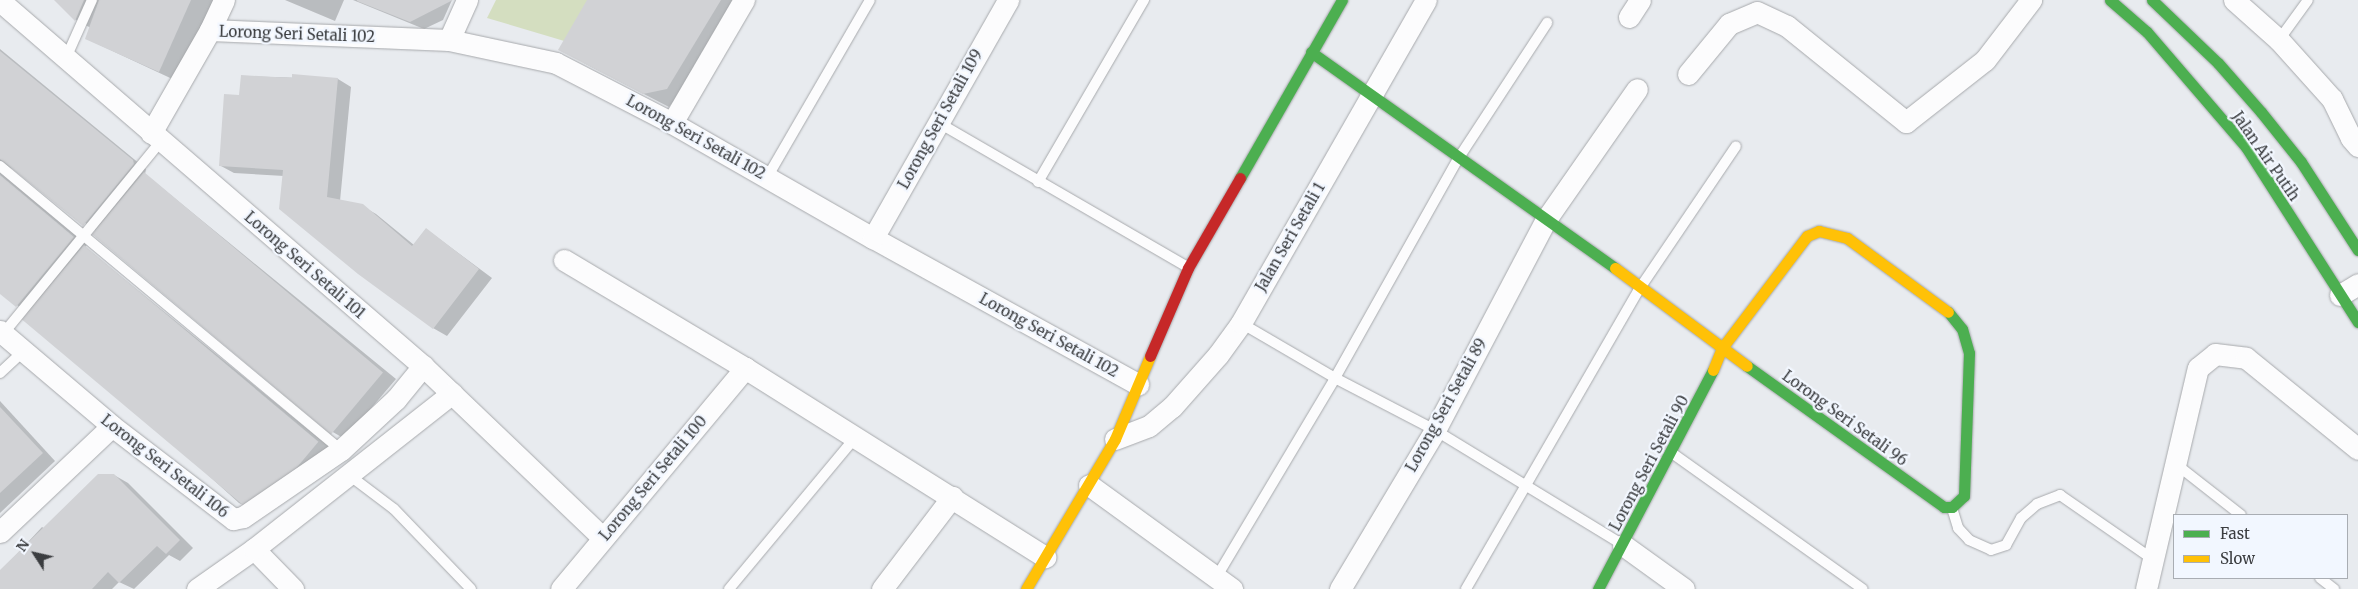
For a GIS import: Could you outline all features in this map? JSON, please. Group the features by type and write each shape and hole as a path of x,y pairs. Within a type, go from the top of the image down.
{"street":[{"path":"156,138 224,0"},
{"path":"449,40 467,0"},
{"path":"672,122 744,0"},
{"name":"Lorong Seri Setali 109","path":"873,238 1008,0"},
{"path":"1026,589 1115,439 1188,268 1342,0"},
{"name":"Jalan Seri Setali 1","path":"1115,439 1148,426 1172,407 1218,355 1241,323 1426,0"},
{"path":"1688,74 1729,24 1757,12 1802,37 1906,122 1986,60 2031,0"},
{"name":"Jalan Air Putih","path":"2110,0 2147,32 2246,147 2349,289 2358,322"},
{"name":"Jalan Air Putih","path":"2152,0 2218,63 2261,112 2300,162 2358,250"},
{"path":"2234,0 2279,40 2332,99 2351,138 2358,146"},
{"name":"Lorong Seri Setali 101","path":"0,1 65,60 423,366 602,538"},
{"name":"Lorong Seri Setali 102","path":"210,30 449,40 556,63 672,122 873,238 1138,384"},
{"name":"Lorong Seri Setali 96","path":"1311,52 1458,159 1547,218 1722,348 1936,502 1952,507"},
{"name":"Lorong Seri Setali 89","path":"1340,589 1435,430 1547,218 1637,89"},
{"path":"2341,224 2358,232"},
{"name":"Lorong Seri Setali 90","path":"1598,589 1623,545 1670,451 1703,393 1722,348 1807,236 1820,231 1847,238 1944,308 1962,328 1969,353 1964,496 1952,507"},
{"path":"564,260 745,368 1045,557"},
{"name":"Lorong Seri Setali 106","path":"1,332 112,426 233,519 243,517 341,450 396,399 423,366"},
{"path":"2146,589 2177,465 2198,368 2216,354 2246,358 2358,449"},
{"name":"Lorong Seri Setali 100","path":"561,589 745,368"},
{"path":"198,589 254,549 452,393"},
{"path":"0,532 112,426"},
{"path":"1089,485 1221,584"},
{"path":"882,589 952,497"},
{"path":"1623,545 1684,589"},
{"path":"254,549 293,589"}],"lane":[{"path":"65,60 92,0"},
{"path":"768,176 870,0"},
{"path":"1038,182 1144,0"},
{"path":"2279,40 2308,0"},
{"path":"1221,584 1458,159 1547,23"},
{"path":"939,122 1038,182 1188,268"},
{"path":"1,332 83,236 156,138"},
{"path":"1466,589 1640,288 1736,146"},
{"path":"0,166 341,450"},
{"path":"1241,323 1335,378 1435,430 1623,545"},
{"path":"0,373 24,351"},
{"path":"729,589 855,438"},
{"path":"1670,451 1863,589"},
{"path":"2177,465 2240,514"},
{"path":"349,475 394,509 472,589"},
{"path":"1952,507 1958,528 1969,540 1991,550 2006,545 2021,518 2037,504 2060,495 2154,560"},
{"path":"2321,579 2334,589"}],"green space":[{"path":"496,0 594,0 571,43 487,18"}],"building":[{"path":"54,0 84,0 75,21"},
{"path":"99,0 191,0 159,72 85,39"},
{"path":"357,0 453,0 410,22 357,1"},
{"path":"587,0 721,0 667,89 643,94 558,50"},
{"path":"0,51 133,160 134,164 83,226 0,159"},
{"path":"292,74 338,78 327,197 363,204 412,246 426,228 479,269 433,329 358,274 279,209 283,170 219,166 224,94 239,95 241,75 292,78"},
{"path":"144,172 383,373 331,435 92,234"},
{"path":"0,175 74,237 16,307 0,294"},
{"path":"84,245 318,442 256,516 22,319"},
{"path":"0,407 43,453 0,493"},
{"path":"98,474 114,474 180,540 166,554 157,546 119,583 108,572 92,589 0,589 0,570"}],"traffic: fast":[{"path":"1240,178 1342,0"},
{"path":"2110,0 2147,32 2246,147 2358,322"},
{"path":"2152,0 2218,63 2261,112 2301,162 2358,250"},
{"path":"1311,52 1615,268"},
{"path":"1747,366 1944,507 1952,507 1964,496 1969,353 1962,329 1948,312"},
{"path":"1598,589 1713,370"}],"traffic: slow":[{"path":"1713,370 1722,348 1807,236 1819,231 1847,238 1948,312"},
{"path":"1615,268 1747,366"},
{"path":"1026,589 1115,439 1150,356"}],"traffic: jam":[{"path":"1150,356 1188,268 1240,178"}]}
